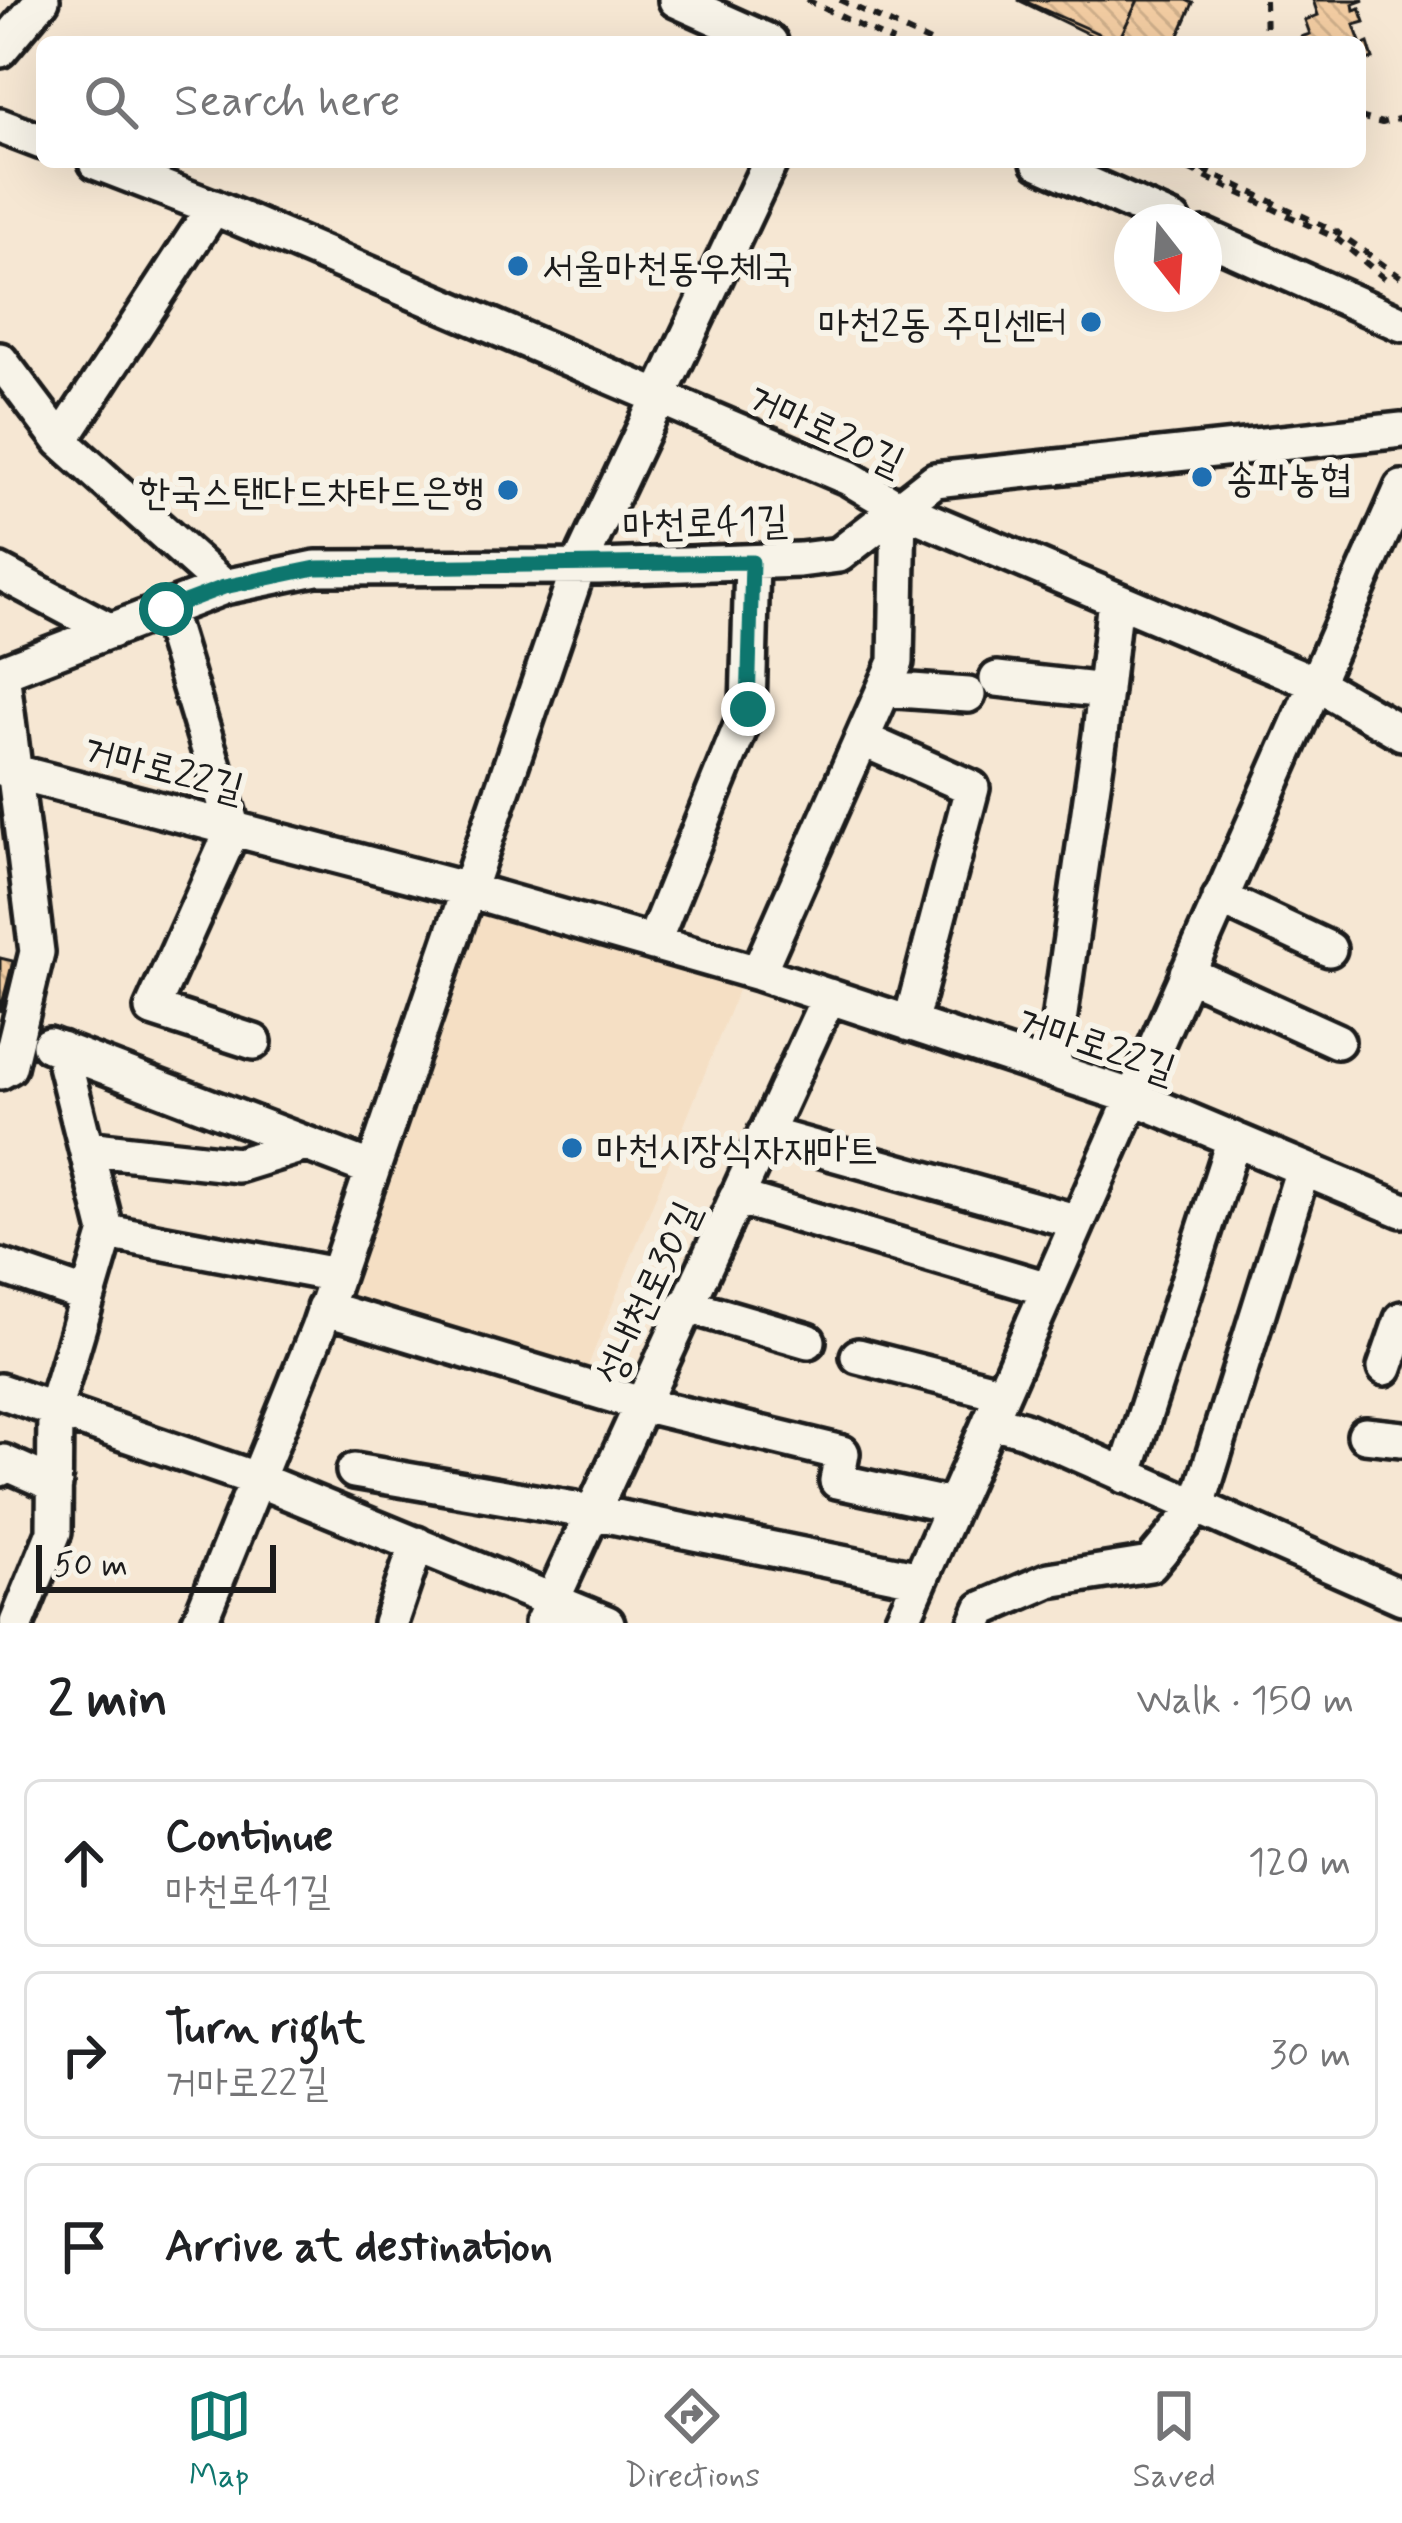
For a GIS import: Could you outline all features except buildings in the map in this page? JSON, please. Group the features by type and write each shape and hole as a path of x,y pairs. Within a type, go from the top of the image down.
{"street":[{"path":"0,50 42,0"},
{"path":"676,0 757,36"},
{"path":"0,126 36,140"},
{"name":"거마로20길","path":"111,168 214,207 849,478 899,508 1315,683 1402,733"},
{"path":"199,1623 336,1275 579,566 767,168"},
{"path":"1052,168 1134,204"},
{"path":"61,441 214,207"},
{"path":"1222,244 1402,324"},
{"path":"0,360 61,441 224,587"},
{"name":"마천로41길","path":"1,672 224,587 316,568 752,562 838,555 935,480 1402,430"},
{"path":"901,1623 1402,488"},
{"path":"758,973 896,662 899,508"},
{"path":"653,943 748,709 752,562"},
{"path":"0,572 111,631"},
{"path":"1052,1070 1115,599"},
{"path":"166,609 232,829 152,1009 254,1042"},
{"path":"0,1072 9,1067 20,1035 37,952 12,859 1,672"},
{"path":"884,688 1105,691"},
{"path":"862,739 972,788 910,1024"},
{"name":"거마로22길","path":"6,770 468,890 758,973 1132,1097 1402,1210"},
{"path":"1220,898 1329,949"},
{"path":"1187,974 1337,1041"},
{"name":"성내천로30길","path":"548,1611 829,996"},
{"path":"20,1035 372,1169"},
{"path":"17,1623 54,1532 56,1407 107,1232 61,1049"},
{"path":"765,1134 1078,1222"},
{"path":"1125,1476 1234,1139"},
{"path":"86,1148 238,1165 306,1144"},
{"path":"976,1623 982,1609 1049,1580 1150,1564 1197,1508 1304,1168"},
{"path":"736,1197 1048,1289"},
{"path":"107,1232 336,1275"},
{"path":"0,1266 88,1296"},
{"path":"686,1305 808,1341"},
{"path":"323,1308 641,1404 842,1453 837,1481 952,1506"},
{"path":"1384,1368 1402,1319"},
{"path":"858,1356 996,1407 1022,1430 1402,1597"},
{"path":"0,1391 256,1479 417,1544 548,1611 607,1623"},
{"path":"1365,1435 1402,1439"},
{"path":"0,1469 3,1462 55,1485"},
{"path":"354,1472 592,1513 920,1579"},
{"path":"390,1623 417,1544"}],"path":[{"path":"807,0 881,36"},
{"path":"840,0 917,36"},
{"path":"1265,0 1266,36"},
{"path":"1366,119 1382,123 1402,118"},
{"path":"1187,168 1336,238 1397,288"},
{"path":"1200,168 1337,232 1402,278"}],"shaded area":[{"path":"468,890 746,970 588,1366 324,1308"}],"place":[{"name":"서울마천동우체국","path":"518,266"},
{"name":"마천2동 주민센터","path":"1091,322"},
{"name":"송파농협","path":"1202,477"},
{"name":"한국스탠다드차타드은행","path":"508,490"},
{"name":"마천시장식자재마트","path":"572,1148"}],"route":[{"path":"166,609 224,587 316,568 752,562 748,709"}]}
